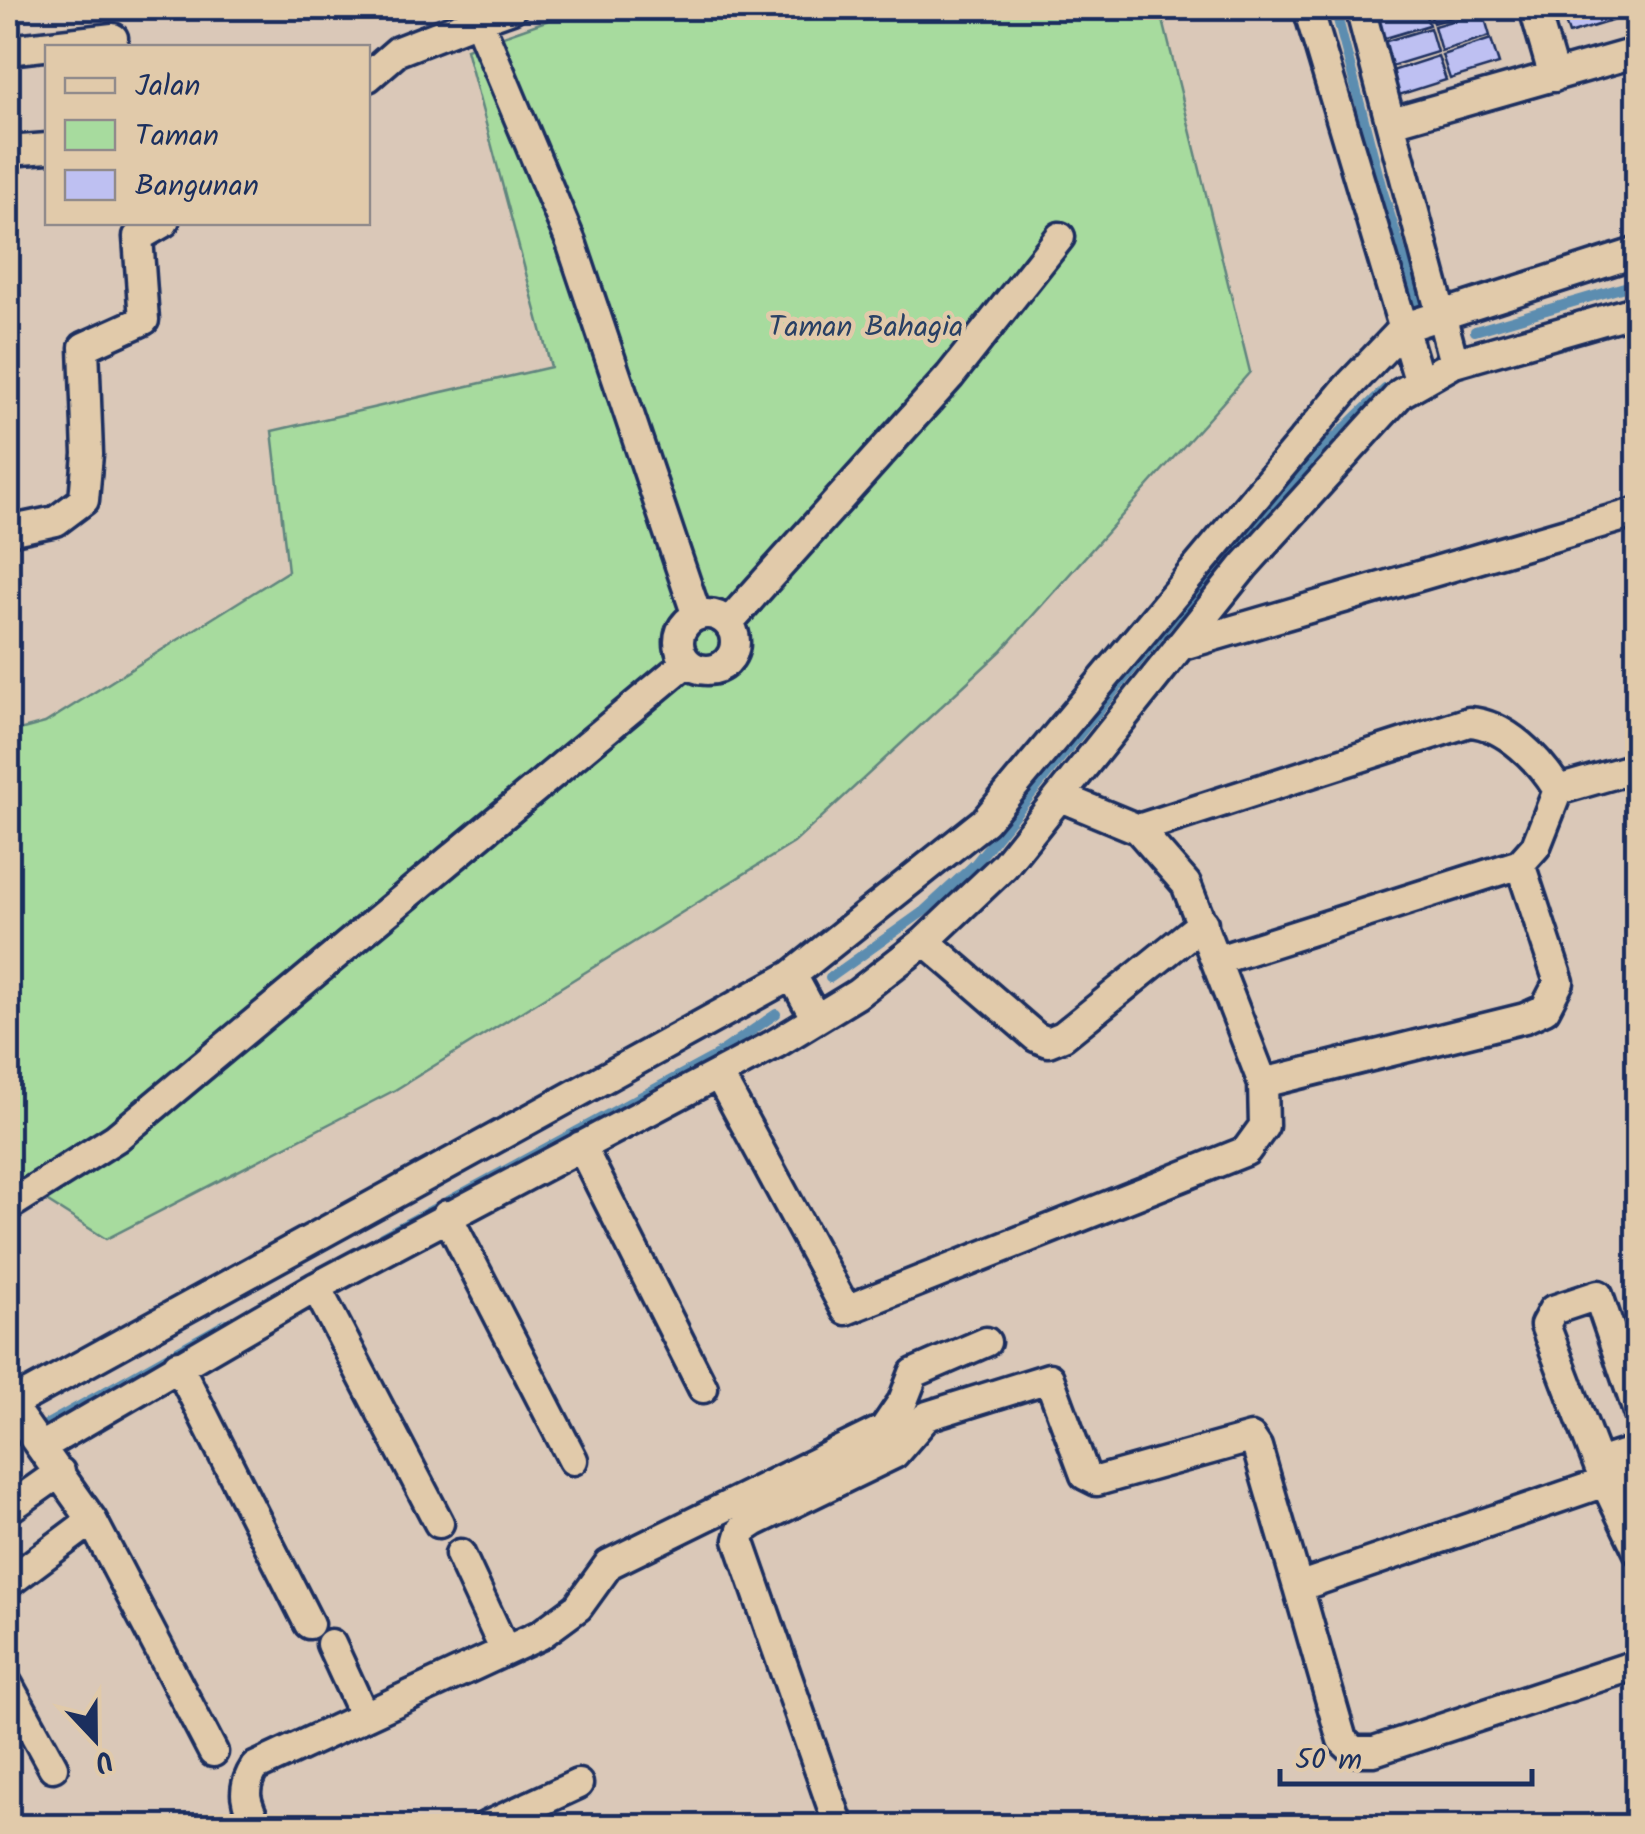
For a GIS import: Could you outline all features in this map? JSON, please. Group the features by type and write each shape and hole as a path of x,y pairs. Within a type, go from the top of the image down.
{"street":[{"path":"370,76 398,51 474,14 512,8"},
{"path":"1308,8 1418,380"},
{"path":"1360,8 1392,122 1435,317 1454,362"},
{"path":"1534,8 1554,77"},
{"path":"474,14 571,242 697,616"},
{"path":"52,45 113,38"},
{"path":"8,50 45,46"},
{"path":"1392,122 1638,52"},
{"path":"8,151 45,148"},
{"path":"8,530 56,521 84,500 88,464 84,347 144,320 136,230"},
{"path":"728,623 950,376 1060,237"},
{"path":"213,1752 92,1520 15,1411 23,1396 792,976 985,821 1346,389 1403,330 1638,252"},
{"path":"37,1442 448,1215 718,1075 816,1018 926,941 1004,866 1063,798 1179,646 1378,414 1418,380 1454,362 1638,310"},
{"path":"1179,646 1638,512"},
{"path":"697,616 718,617 728,623 736,643 727,662 706,670 686,662 681,652 682,631 697,616"},
{"path":"8,1206 116,1138 686,662"},
{"path":"1138,829 1468,722 1486,723 1542,765 1558,790"},
{"path":"1558,790 1638,767"},
{"path":"1218,960 1520,864 1536,846 1558,790"},
{"path":"718,1075 846,1310 1246,1151 1264,1126 1263,1083 1186,884 1138,829 1063,798"},
{"path":"1263,1083 1525,1018 1545,1009 1559,982 1520,864"},
{"path":"926,941 1036,1037 1048,1042 1063,1036 1202,924"},
{"path":"792,976 816,1018"},
{"path":"581,1146 702,1388"},
{"path":"448,1215 572,1460"},
{"path":"316,1287 438,1523"},
{"path":"1638,1412 1604,1303 1598,1295 1546,1316 1545,1325 1601,1472 1638,1552"},
{"path":"257,1826 246,1802 244,1783 255,1767 540,1634 578,1608 609,1564 884,1429 903,1401 914,1373 986,1342"},
{"path":"178,1365 309,1624"},
{"path":"838,1826 739,1540 742,1530 894,1454 927,1416 1049,1378 1084,1475 1097,1481 1251,1438 1258,1448 1342,1740 1354,1751 1374,1751 1638,1664"},
{"path":"1298,1587 1601,1472 1638,1450"},
{"path":"8,1510 60,1472"},
{"path":"1601,1472 1638,1472"},
{"path":"8,1583 92,1520"},
{"path":"460,1554 505,1651"},
{"path":"332,1644 363,1714"},
{"path":"8,1686 53,1767"},
{"path":"488,1826 578,1784"}],"green space":[{"name":"Taman Bahagia","path":"583,8 1160,8 1250,372 1001,651 794,843 395,1090 106,1239 12,1179 8,1161 8,733 45,723 288,571 272,431 551,367 466,49"}],"building":[{"path":"1399,8 1423,8 1429,25 1379,40 1372,16"},
{"path":"1428,8 1482,8 1433,23"},
{"path":"1615,8 1618,19 1569,34 1561,10"},
{"path":"1619,8 1638,8 1638,13 1622,17"},
{"path":"1483,12 1490,36 1441,51 1434,26"},
{"path":"1430,28 1437,52 1388,67 1380,43"},
{"path":"1491,39 1499,64 1450,79 1442,55"},
{"path":"1438,56 1446,80 1396,96 1389,72"}],"waterway":[{"path":"1335,8 1382,189 1421,315"},
{"path":"1475,331 1638,283"},
{"path":"830,978 924,911 975,864 1166,627 1319,453 1385,389"},
{"path":"382,1237 712,1058 776,1014"},
{"path":"8,1446 227,1323"}]}
